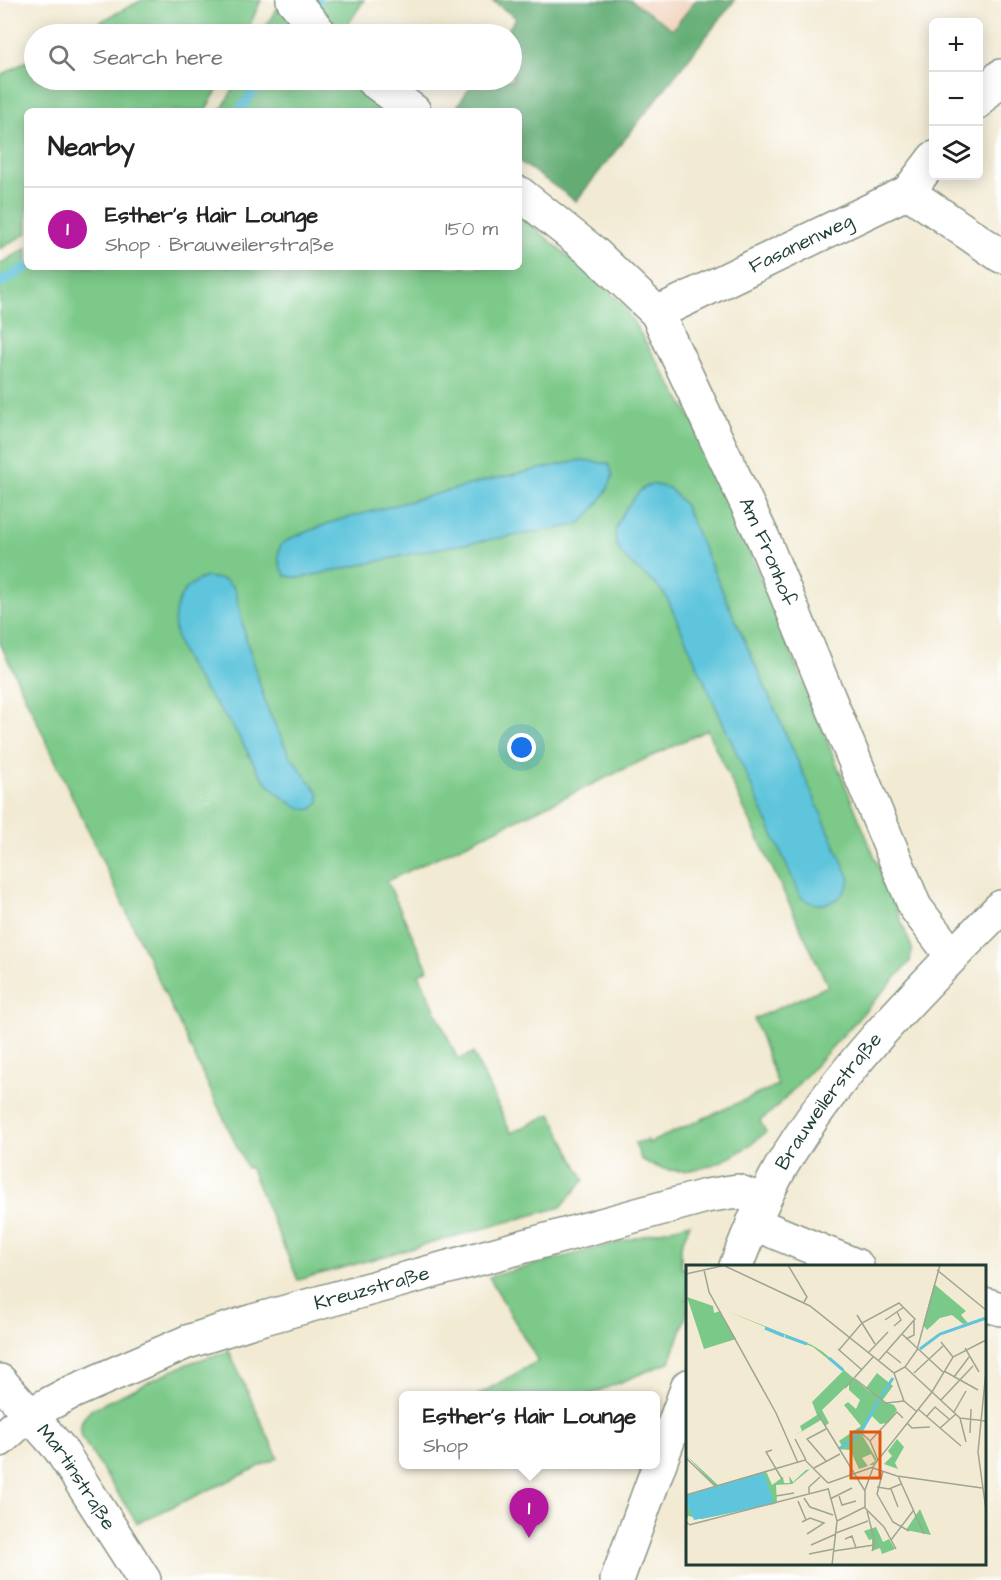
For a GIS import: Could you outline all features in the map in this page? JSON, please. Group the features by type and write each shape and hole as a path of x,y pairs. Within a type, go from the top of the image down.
{"street":[{"path":"293,0 313,24"},
{"path":"983,96 1001,76"},
{"path":"386,90 410,108"},
{"name":"Fasanenweg","path":"657,312 908,192 929,163"},
{"path":"908,192 1001,256"},
{"name":"Am Fronhof","path":"522,195 593,252 657,312 763,538 915,907 952,956"},
{"name":"Brauweilerstraße","path":"735,1265 758,1212 804,1131 830,1095 888,1025 1001,907"},
{"name":"Kreuzstraße","path":"0,1440 28,1415 130,1366 187,1342 253,1321 706,1196 737,1191 758,1212 855,1265"},
{"path":"986,1305 1001,1309"},
{"name":"Martinstraße","path":"0,1381 60,1449 144,1580"},
{"path":"660,1461 686,1389"},
{"path":"617,1580 657,1469"}],"shaded area":[{"path":"630,0 696,0 673,29"}],"green space":[{"path":"142,0 261,0 250,24 96,24"},
{"path":"312,0 364,0 349,23 332,24"},
{"path":"491,0 630,0 673,29 696,0 735,0 576,201 522,163 522,108 456,108 468,90 522,90 522,24 512,24 516,18"},
{"path":"279,5 294,24 267,24"},
{"path":"24,63 24,90 217,90 207,108 24,108 24,235 0,249 0,76"},
{"path":"233,90 361,90 386,108 223,108"},
{"path":"522,217 622,303 692,419 713,462 912,948 910,962 778,1106 760,1121 766,1132 753,1143 723,1161 690,1170 657,1167 641,1159 635,1143 647,1140 649,1143 778,1085 754,1019 828,986 707,730 387,881 428,969 419,974 458,1060 473,1053 511,1133 551,1114 584,1180 561,1207 298,1280 250,1167 247,1168 0,643 0,264 24,250 24,270 522,270"},
{"path":"690,1223 681,1246 681,1268 686,1268 686,1317 670,1362 599,1391 485,1391 538,1361 489,1277"},
{"path":"229,1351 278,1458 137,1523 82,1438 80,1429 84,1417 94,1408 189,1363"}],"water":[{"path":"582,460 609,464 613,475 598,503 577,525 435,549 300,578 286,576 280,565 281,545 291,538 332,522 488,480"},
{"path":"651,484 669,488 684,504 850,879 843,894 837,899 816,904 801,897 668,600 660,589 620,551 615,539 617,526 634,498"},
{"path":"207,577 225,580 235,589 246,639 267,708 289,754 319,794 319,802 313,809 302,808 290,802 265,780 236,732 203,688 183,654 176,637 174,620 178,603 189,586"}],"waterway":[{"path":"301,24 318,0"},
{"path":"241,108 255,90"},
{"path":"0,283 24,269"}],"place":[{"name":"Esther's Hair Lounge","path":"529,1538"}]}
